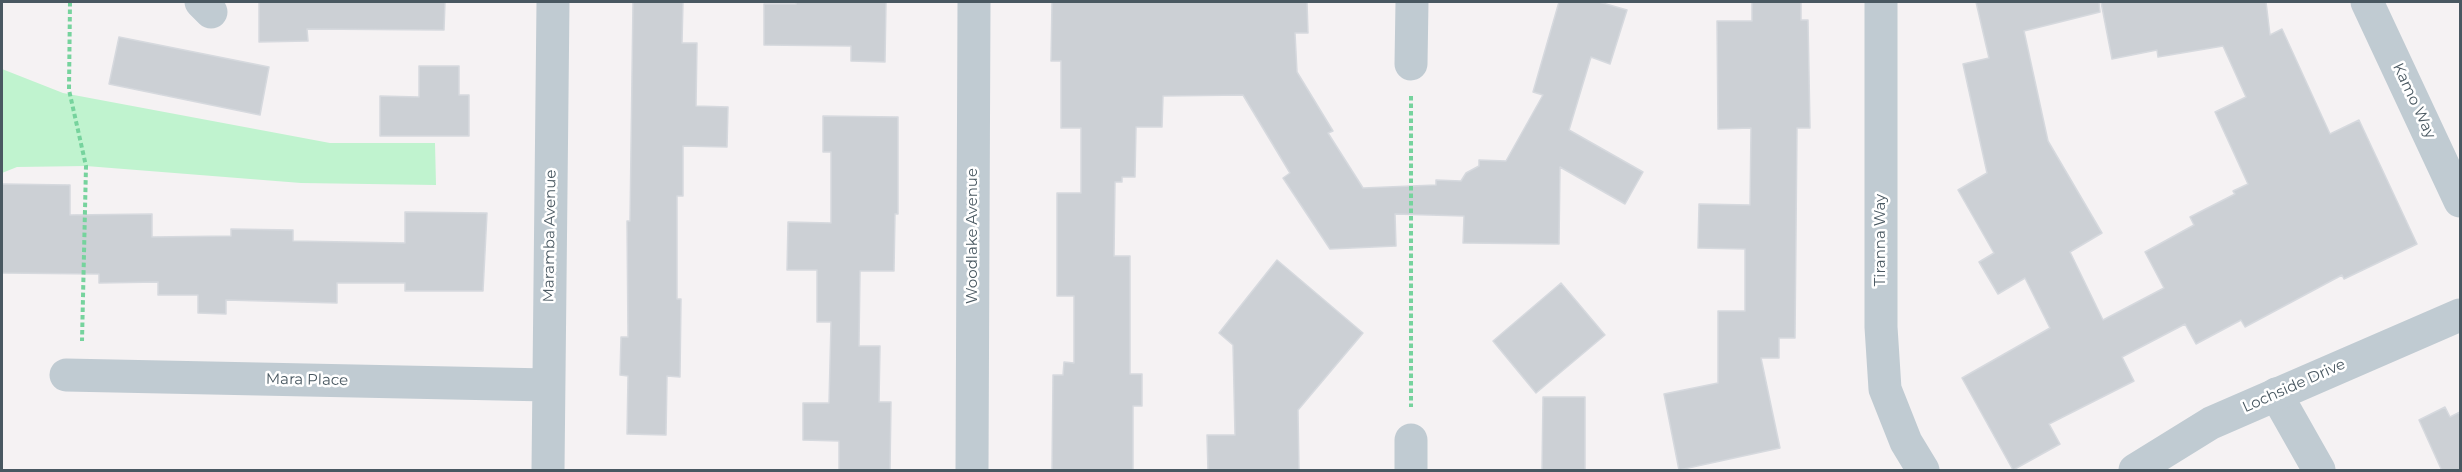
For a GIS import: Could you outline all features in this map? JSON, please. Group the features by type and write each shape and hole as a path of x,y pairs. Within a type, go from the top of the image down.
{"street":[{"name":"Maramba Avenue","path":"548,471 553,2"},
{"name":"Woodlake Avenue","path":"972,471 974,2"},
{"path":"1410,64 1412,2"},
{"name":"Tiranna Way","path":"1881,2 1881,327 1885,388 1906,442 1923,471"},
{"name":"Kamo Way","path":"2367,2 2460,201"},
{"name":"Lochside Drive","path":"2135,471 2211,423 2460,315"},
{"name":"Mara Place","path":"66,375 548,385"},
{"path":"2276,393 2319,471"}],"path":[{"path":"66,375 83,338 86,166 69,90 70,2"},
{"path":"1410,64 1411,455"}],"green space":[{"path":"2,69 63,93 330,143 435,143 436,185 301,183 86,166 17,167 2,173"}],"building":[{"path":"259,2 445,2 444,30 307,29 308,41 259,42"},
{"path":"633,2 683,2 682,43 697,43 696,106 728,107 727,147 683,146 683,196 677,196 677,299 681,299 680,377 667,376 666,435 627,434 628,376 620,375 621,337 628,337 627,221 630,221"},
{"path":"796,2 886,2 885,62 851,61 851,46 764,45 764,4 796,4"},
{"path":"1052,2 1307,2 1308,33 1295,33 1297,72 1333,131 1328,133 1363,188 1436,185 1436,180 1461,181 1466,173 1479,166 1479,160 1506,161 1543,95 1533,92 1559,2 1599,2 1627,10 1610,64 1591,57 1569,130 1643,172 1625,204 1560,167 1559,244 1463,243 1464,216 1395,214 1396,246 1330,249 1283,178 1290,173 1243,95 1163,96 1162,127 1136,127 1135,177 1122,177 1122,182 1115,182 1114,256 1130,256 1130,374 1142,374 1142,406 1133,406 1133,471 1052,471 1053,375 1063,375 1064,362 1074,363 1074,296 1057,296 1057,193 1081,193 1081,128 1061,128 1061,61 1051,61"},
{"path":"1752,2 1801,2 1801,20 1808,20 1810,128 1797,128 1795,338 1779,338 1779,358 1761,358 1780,448 1679,470 1664,394 1718,383 1718,311 1745,311 1745,249 1698,248 1699,204 1750,205 1751,128 1718,129 1717,21 1752,21"},
{"path":"1976,2 2099,2 2100,12 2024,31 2048,141 2102,233 2070,252 2103,320 2164,288 2145,252 2194,225 2190,217 2235,194 2233,191 2248,184 2215,112 2246,97 2223,46 2158,57 2157,50 2112,59 2101,2 2266,2 2270,35 2282,29 2330,134 2359,120 2417,244 2344,279 2342,275 2245,327 2241,320 2196,344 2185,324 2122,357 2134,381 2049,424 2060,444 2013,470 1962,378 2050,328 2025,278 1998,294 1979,262 1994,253 1958,190 1987,173 1963,64 1989,58"},
{"path":"119,37 269,67 260,115 109,84"},
{"path":"419,66 459,66 459,95 469,95 469,136 380,136 380,96 419,97"},
{"path":"823,116 898,117 898,214 895,214 894,271 860,271 859,346 880,346 879,402 891,402 890,471 839,471 839,441 803,440 803,403 829,403 831,322 817,322 817,270 787,270 788,222 831,223 831,152 823,152"},
{"path":"2,184 70,185 70,215 152,214 152,237 231,236 231,229 293,230 293,241 405,243 405,212 487,213 483,291 405,291 405,283 337,283 337,303 226,300 226,314 198,313 198,295 158,295 158,282 99,283 99,274 2,273"},
{"path":"1277,260 1363,333 1298,410 1299,471 1208,471 1207,435 1235,435 1233,345 1219,333"},
{"path":"1561,283 1605,335 1536,393 1493,341"},
{"path":"1543,397 1585,397 1585,471 1542,471"},
{"path":"2445,407 2450,417 2460,412 2460,471 2442,471 2419,420"}]}
